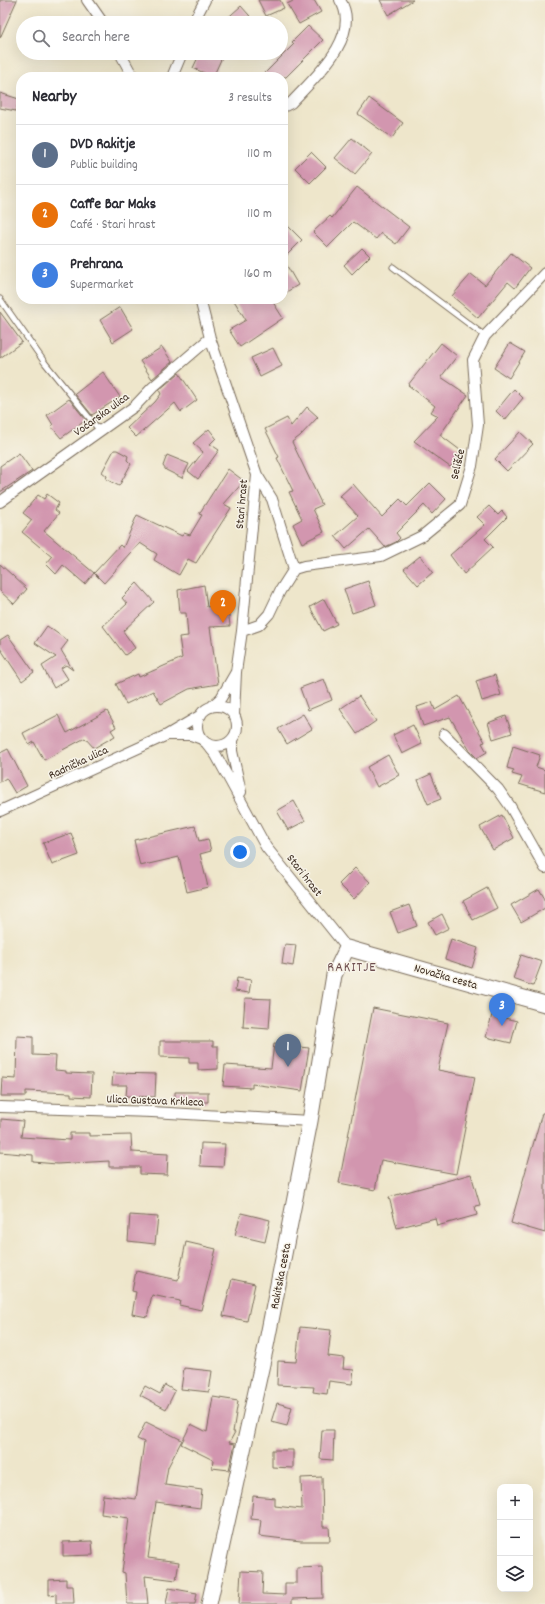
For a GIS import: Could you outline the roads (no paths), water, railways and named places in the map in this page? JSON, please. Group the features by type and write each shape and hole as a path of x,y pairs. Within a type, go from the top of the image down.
{"street":[{"path":"87,0 97,16"},
{"path":"197,16 205,0"},
{"path":"288,104 332,58 346,29 344,7 340,0"},
{"path":"124,60 130,72"},
{"path":"174,72 179,60"},
{"name":"Selišće","path":"294,569 304,566 381,556 422,536 460,505 472,466 478,425 473,360 485,336 545,273"},
{"name":"Stari hrast","path":"201,304 210,338 257,475 242,631 236,672 234,715"},
{"name":"Voćarska ulica","path":"0,502 135,406 153,387 210,338"},
{"path":"242,631 259,626 269,614 294,569 272,499 257,475"},
{"name":"Stari hrast","path":"211,707 222,698 236,672"},
{"path":"211,707 224,707 234,715 237,728 232,740 220,746 205,741 197,727 200,715 211,707"},
{"name":"Radnička ulica","path":"0,811 167,735 200,715"},
{"path":"444,734 498,789 510,806 545,868"},
{"name":"Radnička ulica","path":"167,735 191,735 205,741"},
{"name":"Stari hrast","path":"232,740 232,751 238,781 248,814"},
{"name":"Stari hrast","path":"205,741 216,755 266,846 347,948"},
{"name":"Novačka cesta","path":"347,948 545,1004"},
{"name":"Rakitska cesta","path":"209,1604 266,1346 310,1121 334,975 347,948"},
{"name":"Ulica Gustava Krkleca","path":"0,1107 152,1112 310,1121"}],"lane":[{"path":"393,267 485,336"},
{"path":"0,299 44,363 100,431"}],"place":[{"name":"Caffe Bar Maks","path":"223,623"},
{"name":"Prehrana","path":"502,1026"},
{"name":"DVD Rakitje","path":"288,1067"}],"district":[{"name":"RAKITJE","path":"352,966"}]}
